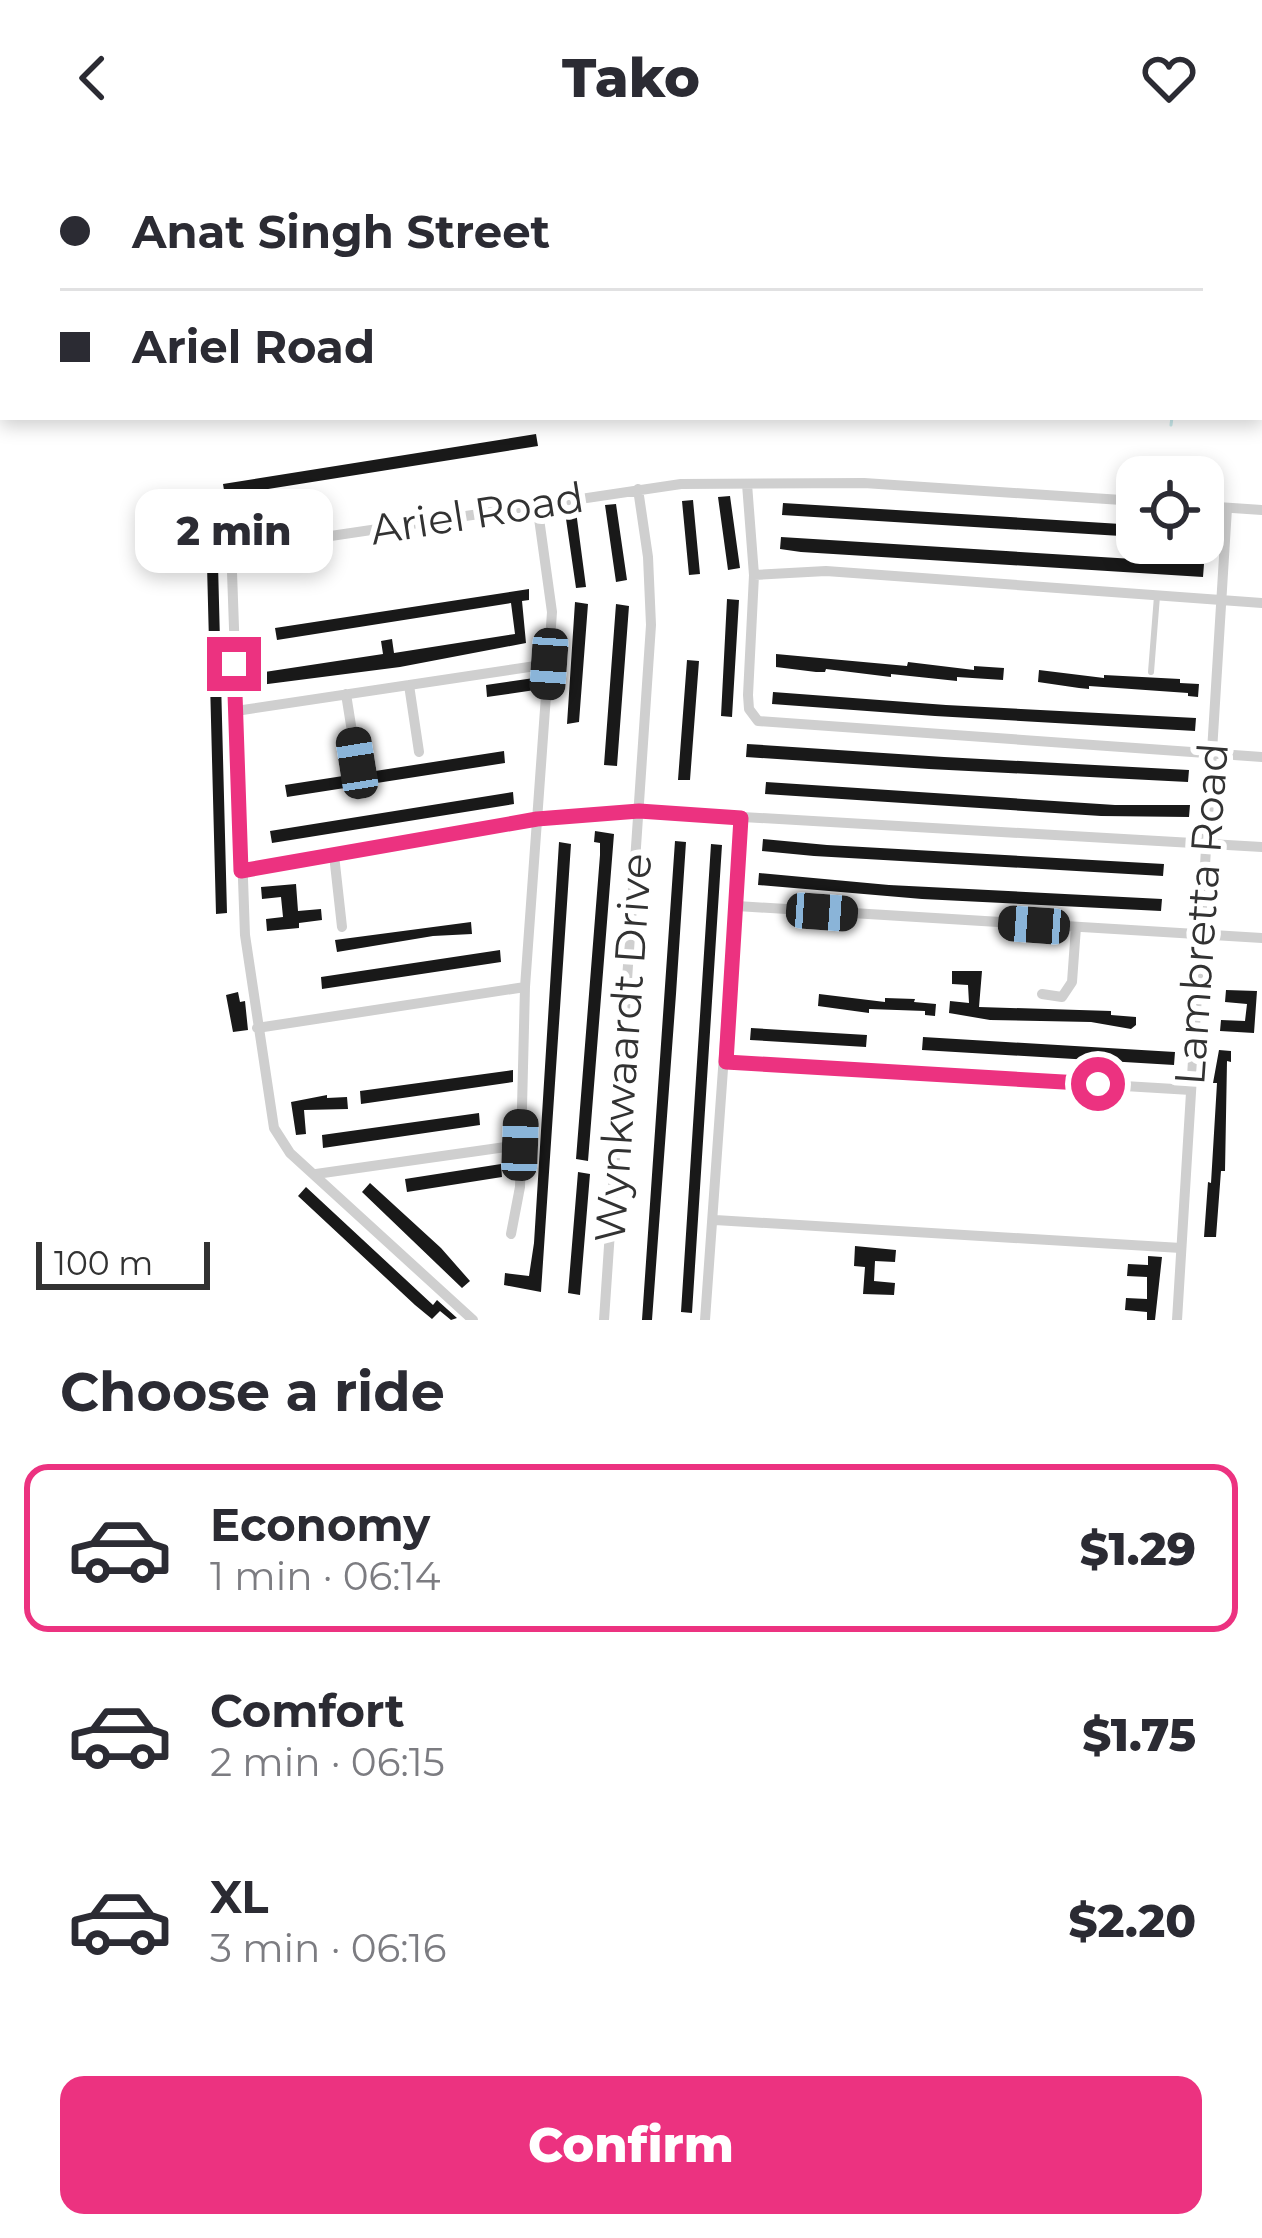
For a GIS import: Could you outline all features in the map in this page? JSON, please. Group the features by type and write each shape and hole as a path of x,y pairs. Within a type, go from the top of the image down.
{"street":[{"name":"Ariel Road","path":"473,1320 290,1153 274,1128 257,1028 241,871 232,572 236,557 244,549 638,489 863,483 1116,500"},
{"path":"748,484 754,575 748,695 749,709 758,721 1262,757"},
{"name":"Wynkwaardt Drive","path":"604,1320 651,592 638,489"},
{"path":"511,1234 520,1186 525,987 549,664 550,584 537,505"},
{"path":"1226,508 1262,510"},
{"name":"Lambretta Road","path":"1177,1320 1226,508"},
{"path":"754,575 826,571 1262,603"},
{"path":"236,711 549,664"},
{"path":"410,685 419,752"},
{"path":"346,694 357,763"},
{"path":"241,871 537,819 639,811 1262,847"},
{"path":"705,1320 741,818"},
{"path":"334,855 342,927"},
{"path":"737,906 1262,938"},
{"path":"1042,994 1062,997 1070,988 1076,927"},
{"path":"257,1028 525,987"},
{"path":"726,1062 1190,1090"},
{"path":"316,1174 520,1145"},
{"path":"715,1220 1181,1248"}],"lane":[{"path":"1151,672 1157,596"}],"building":[{"path":"536,434 538,446 225,496 223,484"},
{"path":"730,496 740,568 728,570 718,497"},
{"path":"693,500 700,574 689,575 682,501"},
{"path":"783,503 1116,524 1116,536 782,515"},
{"path":"616,504 627,580 616,582 605,505"},
{"path":"314,507 316,520 277,526 275,514"},
{"path":"576,511 586,587 576,588 565,512"},
{"path":"781,537 1116,558 1116,564 1204,564 1203,577 780,549"},
{"path":"218,564 227,913 216,914 207,565"},
{"path":"529,589 529,600 522,601 526,643 400,667 260,685 258,673 383,654 381,641 392,639 394,653 515,634 511,603 277,640 275,628"},
{"path":"727,599 739,600 732,717 721,716"},
{"path":"575,602 588,604 579,722 567,724"},
{"path":"616,604 629,606 617,766 604,765"},
{"path":"776,654 907,666 908,662 974,670 974,666 1004,668 1003,680 816,672 776,667"},
{"path":"687,660 699,661 690,780 678,780"},
{"path":"1039,670 1104,678 1180,679 1180,683 1199,684 1198,697 1038,682"},
{"path":"534,678 535,690 487,697 486,685"},
{"path":"773,692 1196,718 1195,731 772,704"},
{"path":"747,744 1189,770 1188,782 929,769 746,757"},
{"path":"504,751 505,763 287,797 285,785"},
{"path":"766,782 1115,805 1190,805 1189,817 1101,816 765,794"},
{"path":"513,792 514,804 272,843 270,831"},
{"path":"595,831 614,834 588,1161 576,1159 600,855"},
{"path":"763,839 1164,864 1163,876 814,856 762,851"},
{"path":"675,841 686,842 676,994 652,1320 642,1320"},
{"path":"559,842 571,844 541,1292 504,1285 505,1273 529,1276 534,1243"},
{"path":"711,844 722,845 692,1313 681,1312"},
{"path":"759,873 889,885 1162,899 1161,911 922,899 758,885"},
{"path":"296,884 298,911 321,909 322,920 267,931 266,919 283,917 281,897 262,899 261,887"},
{"path":"471,922 472,934 337,952 335,940"},
{"path":"500,950 501,962 322,989 321,977"},
{"path":"952,971 982,971 979,1007 1111,1011 1111,1015 1136,1017 1136,1025 1131,1029 1091,1022 990,1020 949,1013 950,1001 969,1003 968,985 952,984"},
{"path":"1226,990 1257,991 1254,1033 1220,1031 1221,1020 1245,1021 1247,1004 1225,1002"},
{"path":"238,992 240,1002 245,1001 248,1030 233,1032 226,995"},
{"path":"819,994 885,1002 885,998 915,999 936,1004 935,1016 925,1011 869,1009 869,1013 818,1006"},
{"path":"751,1028 867,1035 866,1047 750,1040"},
{"path":"923,1037 1175,1052 1174,1065 922,1050"},
{"path":"1219,1050 1231,1051 1225,1171 1221,1171 1216,1237 1204,1237 1217,1083 1213,1083"},
{"path":"513,1070 513,1082 361,1104 360,1091"},
{"path":"327,1095 347,1097 348,1109 304,1110 306,1134 296,1135 291,1102"},
{"path":"479,1113 480,1125 323,1148 322,1135"},
{"path":"501,1164 502,1177 407,1192 405,1179"},
{"path":"578,1172 590,1174 580,1295 568,1293"},
{"path":"370,1183 470,1281 462,1288 362,1192"},
{"path":"306,1187 433,1305 437,1300 457,1318 451,1320 440,1311 432,1319 415,1305 298,1196"},
{"path":"855,1246 896,1250 895,1262 875,1261 874,1281 895,1283 894,1295 863,1294 865,1267 854,1266"},
{"path":"1148,1256 1162,1257 1155,1320 1147,1320 1147,1312 1125,1310 1126,1298 1147,1299 1147,1277 1127,1276 1128,1264 1148,1265"}],"waterway":[{"path":"1171,425 1172,420"}],"route":[{"path":"234,664 241,871 537,819 639,811 741,818 726,1062 1098,1084"}]}
